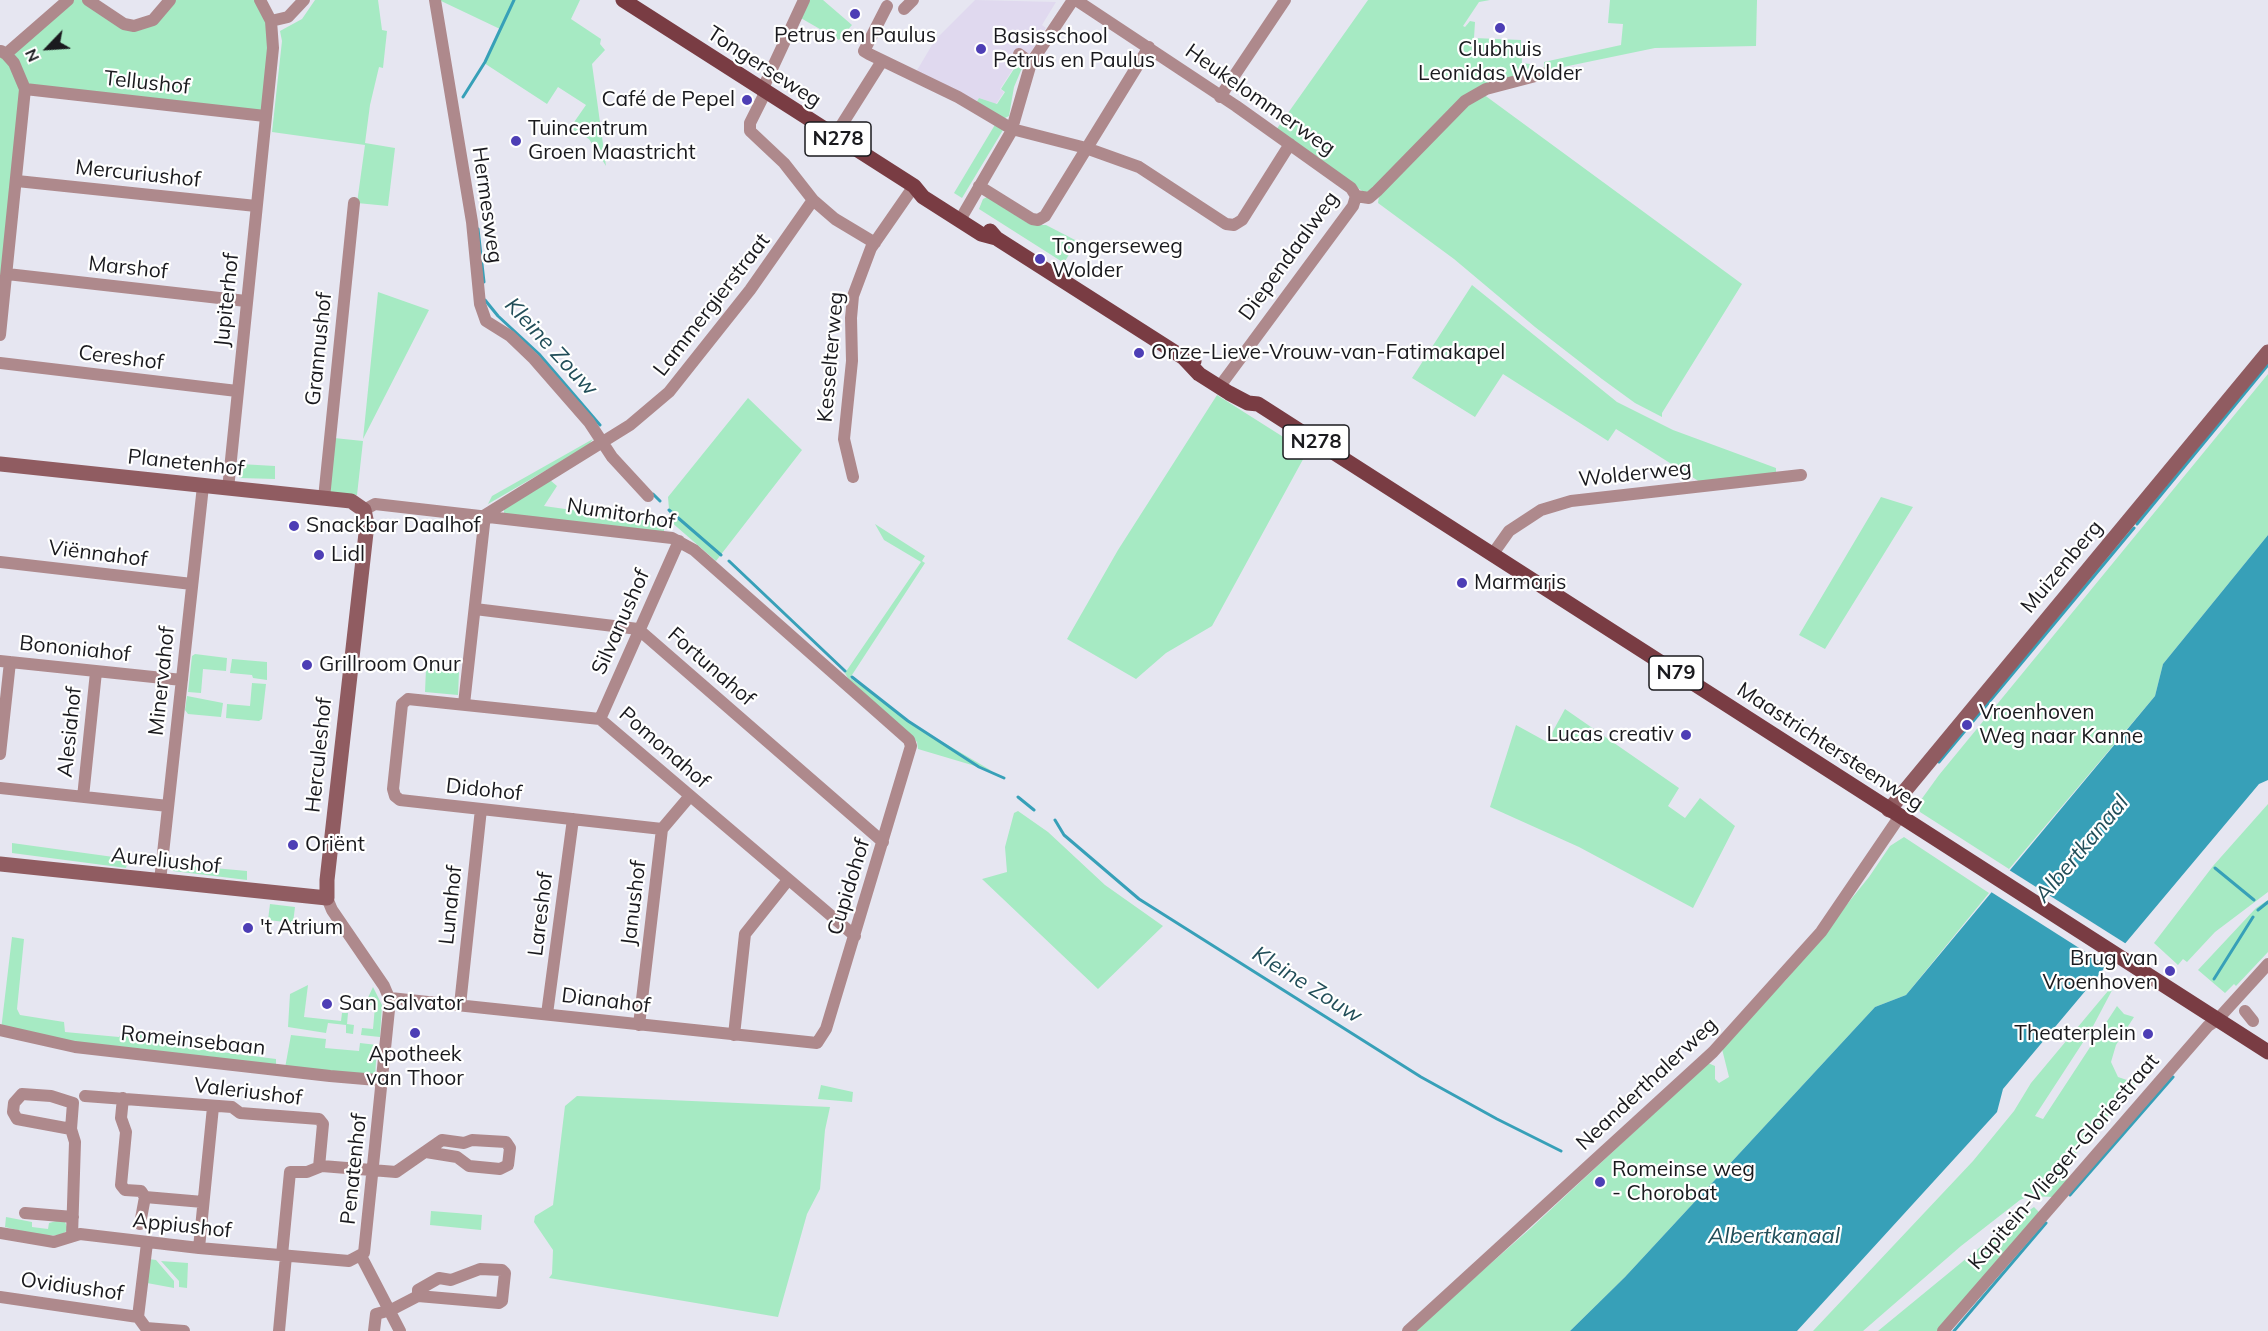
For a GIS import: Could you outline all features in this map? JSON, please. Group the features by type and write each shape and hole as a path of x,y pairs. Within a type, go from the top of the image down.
{"main road":[{"name":"Tongerseweg","path":"623,0 834,137 914,186 928,189 962,216 985,226 996,238 1184,358 1205,365 1223,382"},
{"name":"N278","path":"1223,382 1252,396 1258,404 1369,477"},
{"name":"Maastrichtersteenweg","path":"1369,477 2268,1052"}],"street":[{"path":"0,335 25,89 14,63 3,52 68,0"},
{"path":"88,0 124,24 134,26 153,20 170,0"},
{"path":"260,0 271,21 288,17 304,0"},
{"name":"Hermesweg","path":"435,0 469,206 480,304 486,321 510,336 529,353 574,403 612,458 648,496"},
{"path":"804,0 749,125 751,133 784,164 813,200 835,219 875,243"},
{"path":"962,216 1012,129 1031,63 1074,0"},
{"name":"Heukelommerweg","path":"1074,0 1149,47 1290,144 1352,188 1356,196"},
{"path":"1220,97 1285,0"},
{"path":"887,6 864,51 958,97 1012,129 1086,148 1139,167 1230,226 1242,220 1290,144"},
{"name":"Jupiterhof","path":"228,489 273,48 271,21"},
{"path":"980,186 1032,219 1038,220 1045,216 1149,47"},
{"path":"1019,54 1031,63"},
{"path":"834,137 877,58"},
{"name":"Diependaalweg","path":"1223,382 1353,206 1356,196 1369,198 1465,101 1486,89 1547,73"},
{"name":"Tellushof","path":"25,89 265,116"},
{"name":"Mercuriushof","path":"17,181 256,206"},
{"name":"Kesselterweg","path":"853,477 844,439 852,361 852,306 862,266 914,186"},
{"name":"Lammergierstraat","path":"485,515 646,413 694,364 764,272 813,200"},
{"name":"Grannushof","path":"324,498 354,203"},
{"name":"Marshof","path":"7,274 246,301"},
{"name":"Muizenberg","path":"1894,813 2268,352"},
{"name":"Cereshof","path":"0,363 237,391"},
{"name":"Planetenhof","path":"0,464 324,498 354,502 364,510"},
{"name":"Wolderweg","path":"1492,555 1509,531 1541,510 1571,501 1801,475"},
{"name":"Minervahof","path":"160,881 203,486"},
{"name":"Numitorhof","path":"364,510 375,504 666,537 679,541 694,550 909,740"},
{"name":"Herculeshof","path":"327,898 327,880 367,524 364,510"},
{"path":"464,704 485,515"},
{"name":"Silvanushof","path":"600,718 679,541"},
{"name":"Viënnahof","path":"0,562 192,584"},
{"name":"Fortunahof","path":"475,609 638,629 883,842"},
{"path":"0,754 5,661"},
{"name":"Bononiahof","path":"5,661 182,680"},
{"name":"Alesiahof","path":"83,797 96,672"},
{"name":"Pomonahof","path":"402,704 408,699 600,718 855,936"},
{"name":"Didohof","path":"402,704 393,789 394,796 400,800 662,829"},
{"name":"Cupidohof","path":"817,1043 826,1029 855,936 911,751 909,740"},
{"name":"Alesiahof","path":"0,788 168,806"},
{"path":"662,829 690,796"},
{"name":"Lunahof","path":"460,1005 481,809"},
{"name":"Neanderthalerweg","path":"1408,1331 1713,1052 1821,932 1885,840 1894,813"},
{"name":"Lareshof","path":"547,1014 573,819"},
{"name":"Janushof","path":"639,1025 662,829"},
{"name":"Aureliushof","path":"0,864 327,898"},
{"path":"734,1035 745,934 788,880"},
{"path":"327,898 332,910 390,998"},
{"name":"Kapitein-Vlieger-Gloriestraat","path":"1943,1331 2208,1026 2217,1020 2268,964"},
{"name":"Dianahof","path":"390,998 817,1043"},
{"name":"Penatenhof","path":"390,998 366,1250 361,1256 400,1331"},
{"name":"Romeinsebaan","path":"0,1030 75,1047 330,1076 377,1080 383,1078"},
{"path":"71,1129 17,1119 13,1112 14,1104 22,1094 65,1098 73,1103 71,1129 75,1142 72,1236"},
{"name":"Valeriushof","path":"85,1096 232,1107 240,1113 319,1119 323,1124 319,1167"},
{"path":"123,1098 121,1118 126,1132 121,1185 125,1190 141,1191 145,1197 140,1224"},
{"path":"199,1248 213,1107"},
{"path":"279,1331 290,1172 307,1172 319,1167 396,1172 442,1140 465,1143 472,1140 506,1143 510,1148 508,1165 500,1169 469,1166 457,1156 426,1152"},
{"path":"145,1197 203,1202"},
{"path":"25,1213 73,1217"},
{"name":"Appiushof","path":"0,1233 54,1242 80,1234 147,1243 350,1261 361,1256"},
{"path":"138,1317 147,1243"},
{"path":"374,1331 376,1314 391,1310 418,1296 499,1303 502,1301 505,1273 502,1270 480,1269 451,1280 439,1278 418,1290 418,1296"},
{"name":"Ovidiushof","path":"0,1297 138,1317 146,1328 184,1331"}],"shaded area":[{"name":"Basisschool Petrus en Paulus","path":"975,0 1056,2 1042,25 1046,28 1025,61 1020,58 1000,89 1004,92 996,104 979,98 977,102 916,72 935,40"}],"green space":[{"path":"72,0 83,0 137,30 174,0 256,0 269,23 263,113 28,85 11,54"},
{"path":"315,0 378,0 382,30 387,31 383,68 379,67 370,105 365,143 395,148 388,206 357,203 365,145 272,132 282,41 280,31 302,19"},
{"path":"439,0 580,0 571,19 601,39 600,44 605,50 592,64 606,166 589,139 570,128 586,105 558,87 547,104 484,63 500,29"},
{"path":"807,0 823,0 852,25 839,40 799,17"},
{"path":"1368,0 1490,0 1479,2 1463,26 1465,27 1470,21 1475,22 1474,38 1521,40 1522,63 1530,64 1527,73 1477,90 1378,185 1365,193 1276,130"},
{"path":"1610,0 1757,0 1756,46 1655,48 1544,71 1544,62 1621,45 1623,24 1608,23"},
{"path":"0,55 13,64 22,83 0,284"},
{"path":"1021,58 1025,61 1014,87 1009,116 1003,119 976,103 979,98 997,104 1005,92 1001,89"},
{"path":"1483,94 1742,284 1662,413 1662,417 1635,403 1602,379 1535,327 1454,259 1378,203 1379,196 1463,107"},
{"path":"996,123 1003,130 962,198 954,193"},
{"path":"987,197 1031,225 1046,225 1077,241 1064,263 979,209 983,199"},
{"path":"1472,285 1617,402 1673,430 1776,468 1776,474 1700,482 1616,429 1608,441 1503,374 1475,417 1412,378"},
{"path":"378,292 429,310 363,439"},
{"path":"2268,374 2268,535 2163,664 2155,696 2009,869 1920,812 1918,804 1939,775"},
{"path":"1217,395 1307,452 1212,626 1166,653 1136,679 1067,639 1118,550"},
{"path":"748,398 802,450 716,561 670,521 668,497"},
{"path":"334,438 363,441 357,495 328,492"},
{"path":"593,439 588,446 488,504 492,496"},
{"path":"240,464 275,466 275,479 239,478"},
{"path":"550,480 557,486 544,506 664,523 664,534 504,515 504,506"},
{"path":"1881,497 1913,507 1825,649 1799,635"},
{"path":"875,524 925,556 922,561 925,563 850,678 924,731 992,771 918,749 917,742 850,682 845,673 921,562 884,540"},
{"path":"195,654 227,658 226,671 203,669 201,693 188,692 192,656"},
{"path":"232,659 267,662 267,680 253,678 252,675 230,673"},
{"path":"426,669 459,672 458,695 425,692"},
{"path":"252,683 266,684 262,719 259,721 226,718 227,704 250,706"},
{"path":"187,696 223,703 221,717 188,714 185,710"},
{"path":"1565,709 1679,788 1668,806 1685,818 1700,798 1735,826 1693,908 1579,847 1490,807 1516,725 1547,742"},
{"path":"2268,804 2268,892 2215,932 2187,962 2183,959 2178,965 2154,943 2213,866"},
{"path":"1018,811 1048,832 1105,885 1163,926 1098,989 982,879 1007,872 1005,847 1014,813"},
{"path":"1904,837 1989,893 1906,995 1875,1007 1625,1277 1570,1331 1414,1331 1531,1228 1708,1063 1715,1066 1715,1079 1719,1083 1729,1077 1722,1049 1730,1036 1786,980 1869,877 1890,846"},
{"path":"12,843 128,859 126,868 12,853"},
{"path":"170,864 247,871 247,880 173,871"},
{"path":"2268,900 2268,952 2236,986 2234,984 2225,993 2198,970 2256,908"},
{"path":"270,904 295,907 293,923 268,920"},
{"path":"12,937 24,939 17,1009 20,1015 64,1022 65,1032 119,1037 123,1031 174,1037 174,1046 276,1059 276,1068 80,1045 1,1030"},
{"path":"2118,979 2091,1030 2035,1116 2043,1119 2117,1006 2124,1014 2134,1017 2116,1045 2111,1062 2118,1077 2136,1083 2061,1171 2071,1179 2053,1197 2029,1196 2020,1200 1961,1246 1863,1331 1813,1331 1973,1161 2014,1111 2031,1083"},
{"path":"308,985 304,1017 341,1021 342,1013 348,1013 347,1024 354,1025 353,1034 346,1033 346,1025 328,1023 326,1033 288,1027 290,994"},
{"path":"373,987 382,1005 380,1037 361,1035 362,1028 373,1029 375,1006 365,1004"},
{"path":"291,1035 326,1039 325,1048 359,1051 360,1043 377,1045 375,1078 285,1068"},
{"path":"821,1085 853,1092 852,1102 818,1099"},
{"path":"577,1096 830,1107 825,1130 820,1189 807,1214 778,1317 549,1278 552,1274 553,1250 534,1222 535,1216 553,1205 565,1106"},
{"path":"2034,1207 2041,1214 1939,1331 1878,1331 2001,1230"},
{"path":"431,1211 482,1215 481,1230 430,1225"},
{"path":"6,1217 32,1222 32,1227 48,1229 49,1223 64,1219 68,1230 61,1235 42,1236 5,1227"},
{"path":"149,1259 156,1260 174,1281 174,1288 147,1283"},
{"path":"161,1261 188,1263 187,1288 179,1287 179,1281"}],"water":[{"name":"Albertkanaal","path":"2268,535 2268,780 2259,784 2003,1089 1997,1112 1797,1331 1570,1331 1625,1277 1875,1007 1906,995 2155,696 2163,664"}],"pier":[{"path":"2006,868 2128,945 2109,967 1988,890"}],"waterway":[{"name":"Kleine Zouw","path":"463,97 485,62 514,0"},
{"name":"Kleine Zouw","path":"478,229 484,282"},
{"name":"Kleine Zouw","path":"485,300 498,316 539,354 600,425"},
{"path":"2137,524 2268,365"},
{"name":"Kleine Zouw","path":"653,494 660,501"},
{"name":"Kleine Zouw","path":"669,510 721,555"},
{"path":"1939,762 2134,528"},
{"name":"Kleine Zouw","path":"729,561 845,671"},
{"name":"Kleine Zouw","path":"852,677 908,721 979,767 1004,778"},
{"name":"Kleine Zouw","path":"1018,797 1034,810"},
{"name":"Kleine Zouw","path":"1055,820 1064,835 1139,899 1421,1077 1561,1151"},
{"path":"2215,868 2254,900"},
{"path":"2258,910 2268,902"},
{"path":"2214,979 2253,917"},
{"path":"2070,1195 2173,1077"},
{"path":"1954,1331 2046,1223"}],"place":[{"name":"Petrus en Paulus","path":"855,14"},
{"name":"Clubhuis Leonidas Wolder","path":"1500,28"},
{"name":"Basisschool Petrus en Paulus","path":"981,49"},
{"name":"Café de Pepel","path":"747,100"},
{"name":"Tuincentrum Groen Maastricht","path":"516,141"},
{"name":"Tongerseweg Wolder","path":"1040,259"},
{"name":"Onze-Lieve-Vrouw-van-Fatimakapel","path":"1139,353"},
{"name":"Snackbar Daalhof","path":"294,526"},
{"name":"Lidl","path":"319,555"},
{"name":"Marmaris","path":"1462,583"},
{"name":"Grillroom Onur","path":"307,665"},
{"name":"Vroenhoven Weg naar Kanne","path":"1967,725"},
{"name":"Lucas creativ","path":"1686,735"},
{"name":"Oriënt","path":"293,845"},
{"name":"'t Atrium","path":"248,928"},
{"name":"Brug van Vroenhoven","path":"2170,971"},
{"name":"San Salvator","path":"327,1004"},
{"name":"Apotheek van Thoor","path":"415,1033"},
{"name":"Theaterplein","path":"2148,1034"},
{"name":"Romeinse weg - Chorobat","path":"1600,1182"}]}
